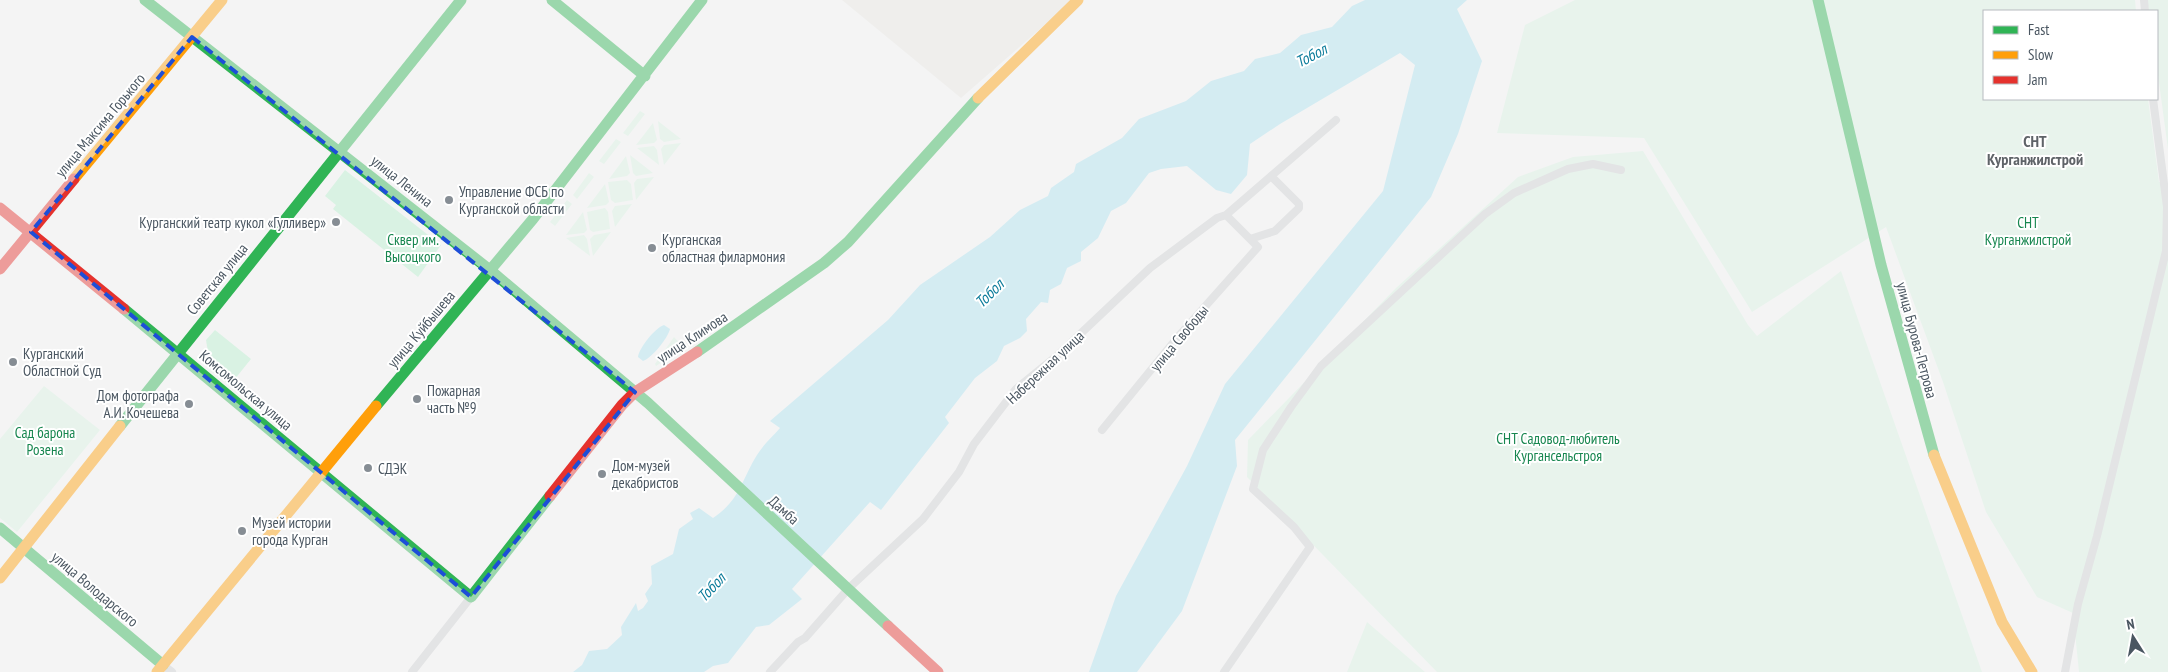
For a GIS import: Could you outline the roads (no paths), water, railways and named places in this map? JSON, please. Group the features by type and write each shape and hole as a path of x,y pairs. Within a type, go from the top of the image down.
{"street":[{"name":"улица Ленина","path":"144,0 340,151 490,270 635,392"},
{"name":"улица Максима Горького","path":"0,269 222,0"},
{"name":"Советская улица","path":"0,578 178,352 461,0"},
{"path":"552,0 645,76"},
{"name":"улица Куйбышева","path":"164,670 321,471 490,270 645,76 702,0"},
{"name":"улица Климова","path":"412,672 622,405 635,392 729,331 824,263 888,201 965,110 1078,0"},
{"name":"улица Бурова-Петрова","path":"1818,0 1881,266 1930,445 2002,622 2032,672"},
{"path":"2065,672 2078,604 2098,536 2166,251 2167,207 2153,100"},
{"name":"Набережная улица","path":"770,672 798,642 805,638 849,588 923,519 959,472 974,444 1016,389 1059,354 1150,268 1218,218 1226,215 1336,120"},
{"path":"1224,672 1310,548 1294,527 1253,489 1263,450 1321,366 1413,283 1458,239 1514,192 1576,168 1593,164 1620,170"},
{"path":"1226,215 1250,239 1275,231 1298,208 1299,204 1272,176"},
{"name":"Комсомольская улица","path":"0,208 178,352 471,597"},
{"name":"улица Свободы","path":"1102,430 1177,338 1258,247 1250,239"},
{"name":"Дамба","path":"635,392 938,672"},
{"name":"улица Володарского","path":"0,528 164,670"}],"water":[{"name":"Тобол","path":"1365,0 1467,0 1457,9 1482,61 1458,134 1431,197 1235,440 1237,466 1182,611 1137,672 1089,672 1116,596 1187,466 1225,384 1383,191 1415,65 1400,53 1280,124 1250,144 1247,175 1231,194 1216,190 1187,166 1161,169 1149,173 1126,203 1111,211 1098,238 1081,252 1081,261 1067,268 1061,284 1050,290 1048,303 1041,302 1026,319 1027,331 1020,338 1004,346 997,361 975,378 945,417 949,423 881,510 870,502 792,589 802,599 769,625 756,627 728,663 713,666 704,672 573,672 582,665 589,651 607,649 622,635 621,627 636,603 638,611 643,608 648,601 645,594 652,584 651,566 673,554 679,529 693,519 690,513 699,508 713,518 735,497 759,451 780,428 770,421 888,320 920,285 990,237 1020,210 1048,196 1051,188 1074,172 1076,164 1122,138 1139,119 1186,101 1211,81 1244,71 1255,59 1280,53 1301,35 1332,27 1352,6"},
{"path":"664,325 670,329 666,337 655,352 643,361 638,357 641,349 652,334"}],"place":[{"name":"Управление ФСБ по Курганской области","path":"449,200"},
{"name":"Курганский театр кукол «Гулливер»","path":"336,222"},
{"name":"Курганская областная филармония","path":"652,248"},
{"name":"Курганский Областной Суд","path":"13,362"},
{"name":"Пожарная часть №9","path":"417,399"},
{"name":"Дом фотографа А.И. Кочешева","path":"189,404"},
{"name":"СДЭК","path":"368,468"},
{"name":"Дом-музей декабристов","path":"602,474"},
{"name":"Музей истории города Курган","path":"242,531"}],"district":[{"name":"СНТ Курганжилстрой","path":"2035,150"}],"park label":[{"name":"Сквер им. Высоцкого","path":"413,248"},
{"name":"Сад барона Розена","path":"45,440"},
{"name":"СНТ Садовод-любитель Кургансельстроя","path":"1558,446"}]}
